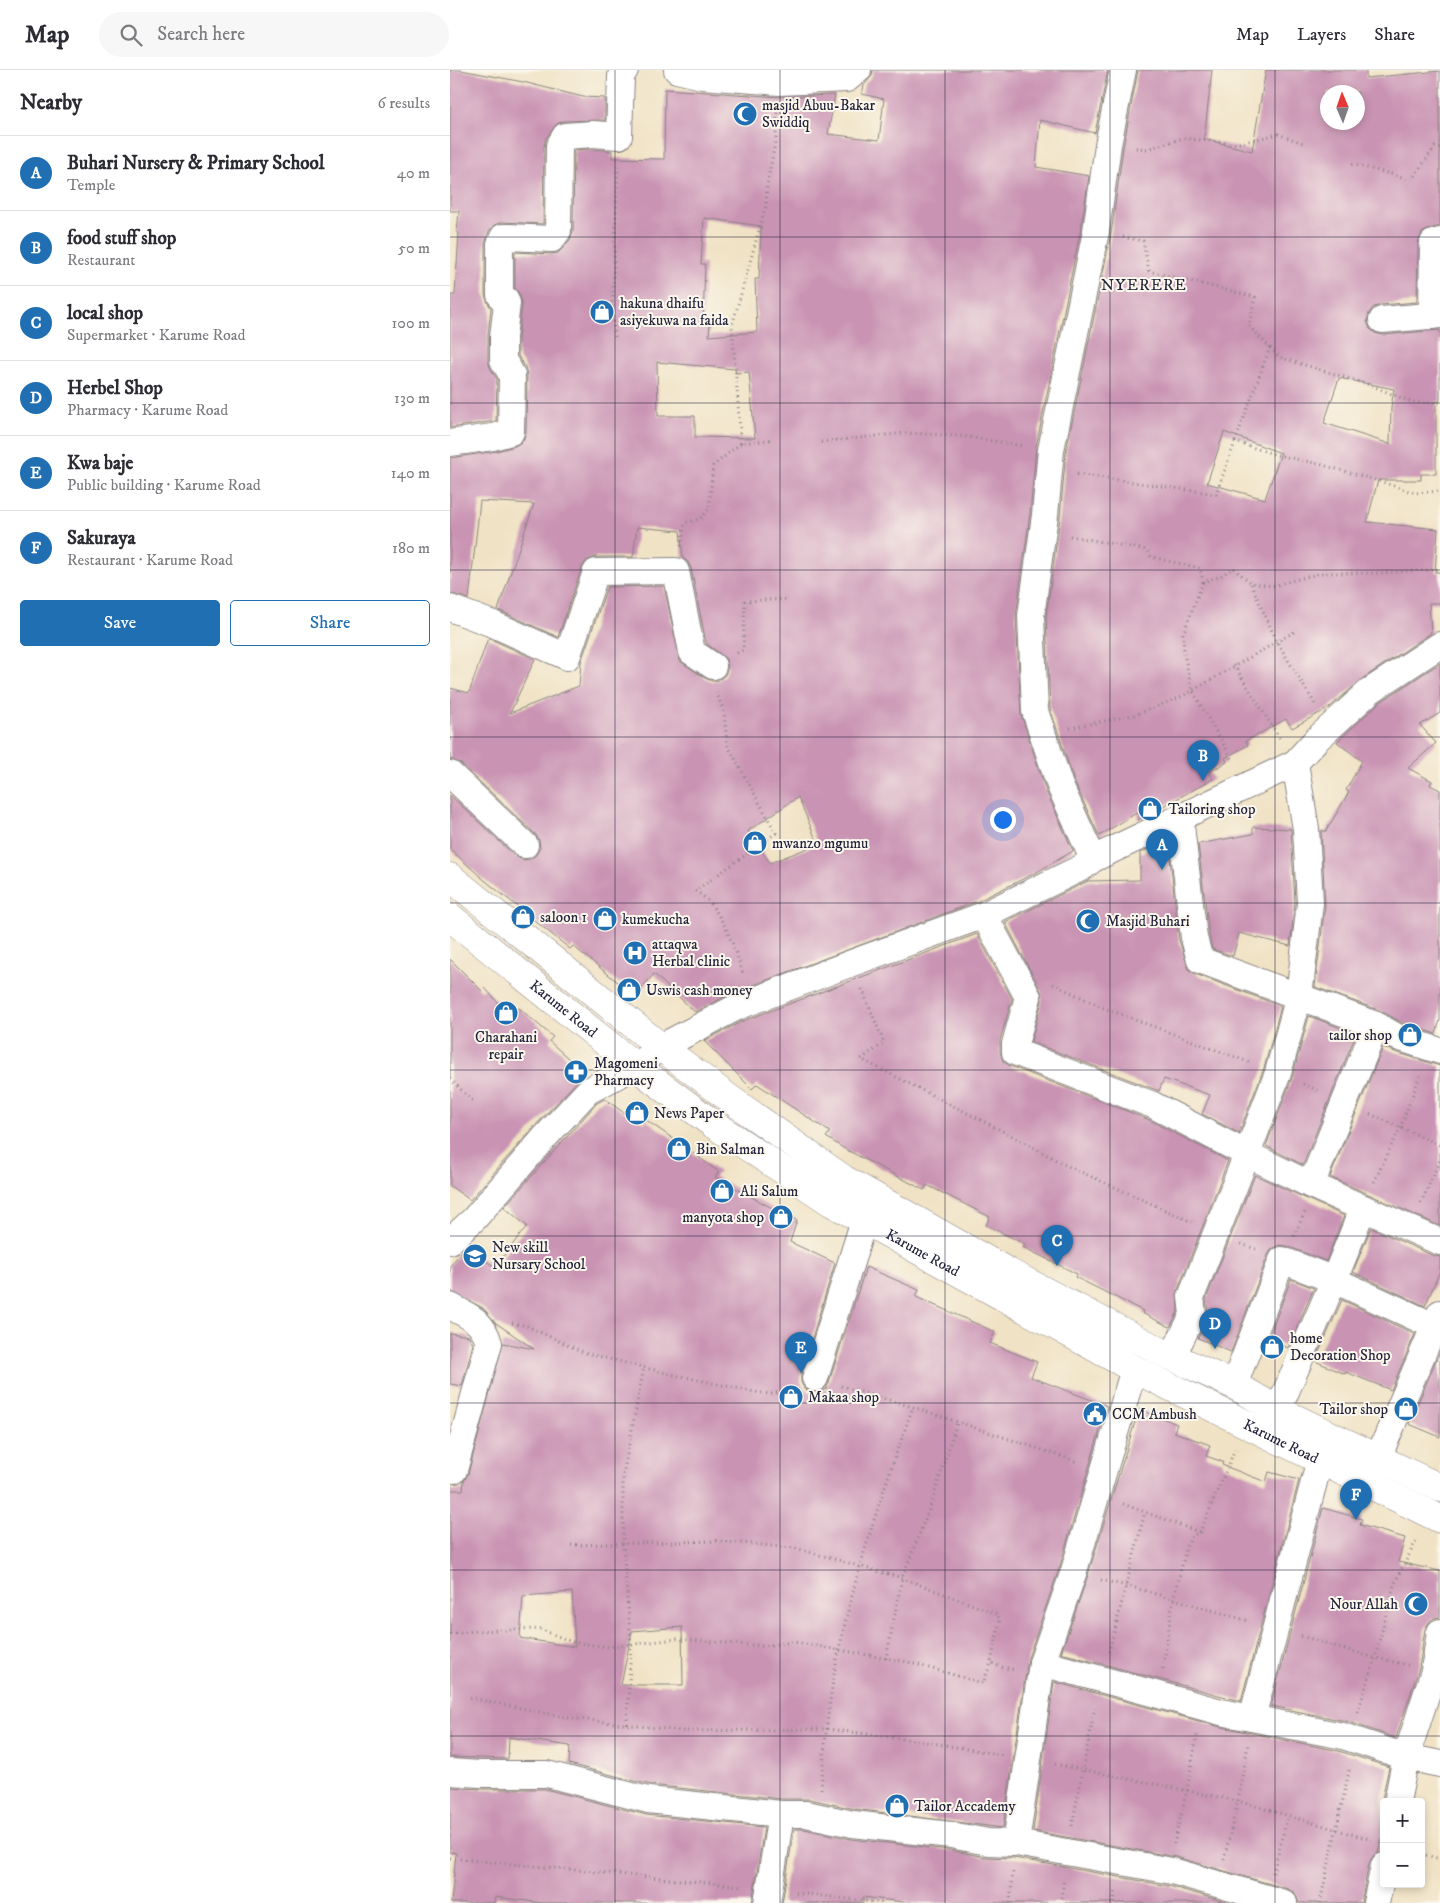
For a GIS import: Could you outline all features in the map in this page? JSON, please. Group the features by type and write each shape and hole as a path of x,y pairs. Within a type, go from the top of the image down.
{"main road":[{"path":"450,878 661,1047 730,1099 846,1180 1008,1272 1172,1357 1234,1385 1278,1410 1378,1458 1439,1485"},
{"name":"Karume Road","path":"450,917 635,1066 721,1129 830,1202 1134,1369 1436,1517"}],"street":[{"path":"450,443 493,437 511,432 512,375 503,360 503,337 507,303 500,295 500,244 503,237 552,239 558,231 559,146 565,136 593,134 619,136 621,76 625,70"},
{"path":"677,70 702,76 778,82 847,79 858,70"},
{"path":"1093,859 1060,786 1035,711 1031,616 1050,460 1096,231 1108,145 1123,70"},
{"path":"1382,320 1436,315 1432,250 1433,243 1440,241"},
{"path":"450,608 493,624 566,657 596,572 676,571 692,652 713,666"},
{"path":"450,1241 474,1219 546,1136 588,1092 635,1066 661,1047 736,1007 984,915 1083,867 1093,859 1295,763 1370,691 1440,644"},
{"path":"1172,1357 1193,1315 1191,1297 1278,1073 1299,996 1310,903 1306,829 1295,763"},
{"path":"450,774 524,845"},
{"path":"1180,818 1194,938 1200,960 1376,1025 1397,1037 1436,1049"},
{"path":"984,915 1026,990 1028,997 1015,1044 1016,1052 1153,1105 1247,1154 1314,1186 1440,1242"},
{"path":"1314,1186 1376,1025"},
{"path":"1278,1410 1363,1208"},
{"path":"815,1378 864,1220"},
{"path":"1234,1385 1282,1260 1437,1319 1378,1458"},
{"path":"450,1306 477,1321 485,1332 488,1344 454,1470"},
{"path":"1016,1843 1042,1663 1073,1574 1134,1369"},
{"path":"1252,1718 1320,1459"},
{"path":"1398,1798 1406,1757 1434,1671 1440,1632"},
{"path":"1042,1663 1202,1707 1353,1739 1406,1757 1440,1764"},
{"path":"450,1772 547,1774 648,1800 781,1814 806,1814 853,1824 951,1835 988,1842 1016,1843 1168,1871 1275,1901"},
{"path":"768,1896 781,1814"},
{"path":"1376,1903 1380,1884"}],"path":[{"path":"741,443 732,326 766,205 767,185 776,138 778,82"},
{"path":"1108,145 1147,149 1183,138 1236,144 1278,134 1304,143"},
{"path":"615,337 612,313 619,136"},
{"path":"1352,164 1406,178 1413,178 1435,147 1440,148"},
{"path":"1096,231 1143,241 1149,272 1256,297 1249,326 1280,357 1370,385 1411,402 1440,403"},
{"path":"821,442 905,433 962,436 1134,481 1216,494 1270,347"},
{"path":"676,571 685,523 700,519 709,509 713,466 741,443 771,440"},
{"path":"1235,442 1277,455 1362,476 1415,493 1440,491"},
{"path":"1042,530 1090,541 1147,550 1151,557 1200,568 1203,582 1183,634 1184,653 1192,690 1248,785"},
{"path":"1203,582 1218,577 1234,568 1251,583 1276,642 1330,728"},
{"path":"1251,583 1272,586 1321,573 1380,573 1440,569"},
{"path":"736,1007 747,986 736,949 724,926 704,896 695,891 776,832 727,744 724,712 712,683 713,666 743,650 745,601 789,599"},
{"path":"1043,735 1138,714 1183,696 1294,632"},
{"path":"1234,665 1295,763"},
{"path":"852,963 884,1043 861,1059 975,1116 1061,1163 1215,1233 1282,1260 1314,1186"},
{"path":"1026,990 1049,983 1056,984 1104,1008 1278,1073 1440,1145"},
{"path":"1363,1208 1436,1049"},
{"path":"450,1079 475,1103"},
{"path":"1410,1228 1440,1160"},
{"path":"477,1321 499,1320 526,1326 585,1353 746,1390 770,1394 814,1387 815,1378 957,1422 1100,1482 1200,1532"},
{"path":"627,1724 631,1645 623,1544 623,1476 644,1367"},
{"path":"819,1817 826,1729 839,1651 860,1567 885,1482 912,1407"},
{"path":"886,1659 902,1578 932,1502 957,1422"},
{"path":"1156,1695 1165,1664 1173,1600 1187,1546 1192,1536 1200,1532 1246,1423"},
{"path":"1320,1903 1337,1830 1353,1739 1376,1658 1394,1584 1411,1548 1436,1517"},
{"path":"450,1634 473,1631 540,1629 572,1642 608,1647 677,1639 762,1646 794,1642 908,1662 983,1683 990,1663 1000,1620 997,1614 902,1578 795,1548 718,1541 571,1545"},
{"path":"990,1663 1001,1668 1032,1672 1042,1663"},
{"path":"470,1698 570,1718 682,1731 826,1729 921,1741 1028,1759 1238,1801 1374,1840"},
{"path":"1168,1871 1202,1707"},
{"path":"1218,1884 1238,1801 1252,1718"},
{"path":"1275,1901 1288,1815"},
{"path":"1425,1855 1440,1859"},
{"path":"450,1858 768,1896 883,1903"}],"building":[{"path":"450,70 461,70 523,82 583,97 605,98 605,120 563,121 557,124 546,138 544,146 543,224 503,222 494,225 489,231 485,244 485,295 491,308 488,360 490,368 497,379 496,421 450,428 450,308 451,295 455,295 459,211 450,211"},
{"path":"873,70 1108,70 1095,133 1040,120 1036,167 1089,176 1081,228 1036,447 1030,513 1016,616 1021,715 1046,791 1073,851 1037,872 978,901 732,993 695,1012 654,974 636,995 573,946 570,949 482,878 450,849 450,795 515,856 522,860 530,859 536,855 540,848 539,840 535,834 460,763 450,759 450,688 469,693 488,638 535,659 510,713 579,686 581,662 607,587 664,586 680,661 712,681 719,680 725,675 728,667 726,659 706,643 691,568 683,558 680,531 637,527 633,557 596,557 587,560 582,567 558,637 498,610 534,504 480,501 469,599 450,593 450,458 497,451 515,446 523,441 526,432 527,375 525,367 518,356 522,304 520,295 515,288 515,252 558,253 570,240 573,231 574,150 612,151 612,158 664,159 665,89 778,97 835,95 828,134 879,140 884,99 862,94 864,85 872,76","holes":["704,218 761,226 759,279 755,279 757,332 709,336 710,324 703,323 705,264 701,264","657,362 735,369 736,373 749,372 755,438 695,437 695,416 658,416","798,797 818,844 770,863 748,831"]},
{"path":"1138,70 1212,70 1204,139 1252,151 1266,70 1366,70 1366,78 1440,71 1440,226 1422,233 1418,242 1417,302 1374,307 1369,313 1367,321 1370,329 1375,333 1383,335 1440,330 1440,401 1436,401 1436,474 1421,474 1421,480 1378,480 1367,522 1438,529 1435,572 1440,572 1440,603 1429,603 1431,633 1362,679 1329,708 1292,728 1286,719 1246,741 1248,745 1225,758 1227,762 1209,772 1213,779 1138,820 1138,812 1099,836 1074,781 1050,708 1046,617 1060,517 1066,452 1111,234 1123,148","holes":["1339,378 1394,389 1391,407 1390,444 1324,423","1224,432 1281,453 1265,499 1207,483"]},
{"path":"1440,663 1440,713 1420,725 1436,743 1408,768 1432,781 1430,785 1440,790 1440,1020 1436,1034 1403,1023 1381,1011 1315,987 1325,905 1321,831 1326,831 1349,792 1346,790 1362,761 1337,742 1379,703"},
{"path":"1253,827 1291,829 1295,903 1290,946 1239,933 1233,956 1212,949 1198,844 1253,834"},
{"path":"1168,840 1179,940 1189,970 1195,974 1281,1006 1264,1068 1239,1133 1202,1114 1210,1095 1164,1079 1159,1091 1031,1042 1042,1001 1041,991 1005,922 1088,881 1140,880 1140,853"},
{"path":"977,934 1012,999 1000,1040 1000,1052 1003,1061 1010,1066 1147,1119 1228,1161 1177,1292 1178,1312 1170,1327 1142,1313 1143,1311 1075,1277 1077,1274 1023,1247 1025,1244 986,1225 990,1217 927,1185 924,1190 843,1148 826,1137 830,1132 757,1084 752,1089 704,1041 743,1021"},
{"path":"450,959 482,991 485,988 511,1017 519,1008 553,1037 549,1041 580,1069 575,1076 579,1079 470,1200 450,1186"},
{"path":"1309,1016 1356,1034 1303,1165 1266,1146 1292,1078"},
{"path":"1383,1047 1440,1066 1440,1226 1330,1177"},
{"path":"605,1099 624,1113 627,1109 644,1123 646,1120 719,1172 715,1177 772,1208 789,1213 788,1217 797,1220 790,1242 835,1263 801,1374 801,1382 804,1388 810,1392 819,1392 826,1389 866,1267 919,1290 916,1297 995,1332 990,1343 1037,1362 1031,1377 1107,1406 1059,1569 1028,1658 1003,1828 855,1809 809,1799 782,1799 651,1785 569,1764 570,1746 509,1737 508,1759 450,1757 450,1490 463,1490 503,1343 534,1349 496,1323 483,1308 450,1291 450,1266 465,1247 495,1267 527,1226 504,1207 597,1103","holes":["572,1592 575,1647 520,1638 523,1596","682,1627 683,1685 621,1685 632,1631"]},
{"path":"1255,1175 1344,1216 1326,1261 1287,1246 1279,1245 1272,1249 1231,1352 1198,1338 1207,1321 1206,1299"},
{"path":"1371,1228 1440,1257 1440,1271 1425,1306 1353,1272"},
{"path":"1291,1279 1314,1288 1288,1348 1268,1339"},
{"path":"1342,1300 1415,1334 1391,1390 1315,1361"},
{"path":"450,1333 469,1336 473,1344 462,1386 450,1384"},
{"path":"1440,1351 1440,1437 1409,1424"},
{"path":"1139,1409 1177,1424 1174,1432 1210,1445 1206,1456 1223,1462 1222,1465 1266,1482 1269,1472 1299,1480 1241,1701 1061,1653 1087,1578"},
{"path":"1323,1508 1362,1519 1360,1525 1405,1538 1398,1562 1440,1571 1440,1617 1434,1618 1429,1622 1425,1629 1419,1668 1396,1738 1346,1721 1271,1706"},
{"path":"1054,1682 1217,1726 1339,1751 1389,1767 1382,1798 1380,1798 1380,1845 1378,1853 1373,1856 1369,1863 1361,1903 1299,1903 1295,1893 1288,1889 1176,1857 1033,1831"},
{"path":"450,1787 545,1789 646,1815 764,1827 752,1903 543,1903 495,1897 494,1903 451,1903 456,1853 450,1852"},
{"path":"794,1829 804,1829 851,1839 949,1850 985,1857 1014,1858 1169,1886 1229,1903 911,1903 863,1897 863,1903 782,1903"}],"place":[{"name":"masjid Abuu-Bakar Swiddiq","path":"745,114"},
{"name":"hakuna dhaifu asiyekuwa na faida","path":"602,312"},
{"name":"food stuff shop","path":"1203,781"},
{"name":"Tailoring shop","path":"1150,809"},
{"name":"mwanzo mgumu","path":"755,843"},
{"name":"Buhari Nursery & Primary School","path":"1162,870"},
{"name":"saloon 1","path":"523,917"},
{"name":"kumekucha","path":"605,919"},
{"name":"Masjid Buhari","path":"1088,921"},
{"name":"attaqwa Herbal clinic","path":"635,953"},
{"name":"Uswis cash money","path":"629,990"},
{"name":"Charahani repair","path":"506,1013"},
{"name":"tailor shop","path":"1410,1035"},
{"name":"Magomeni Pharmacy","path":"576,1072"},
{"name":"News Paper","path":"637,1113"},
{"name":"Bin Salman","path":"679,1149"},
{"name":"Ali Salum","path":"722,1191"},
{"name":"manyota shop","path":"781,1217"},
{"name":"New skill Nursary School","path":"475,1256"},
{"name":"local shop","path":"1057,1266"},
{"name":"home Decoration Shop","path":"1272,1347"},
{"name":"Herbel Shop","path":"1215,1349"},
{"name":"Kwa baje","path":"801,1373"},
{"name":"Makaa shop","path":"791,1397"},
{"name":"Tailor shop","path":"1406,1409"},
{"name":"CCM Ambush","path":"1095,1414"},
{"name":"Sakuraya","path":"1356,1520"},
{"name":"Nour Allah","path":"1416,1604"},
{"name":"Tailor Accademy","path":"897,1806"}],"district":[{"name":"NYERERE","path":"1144,284"}]}
